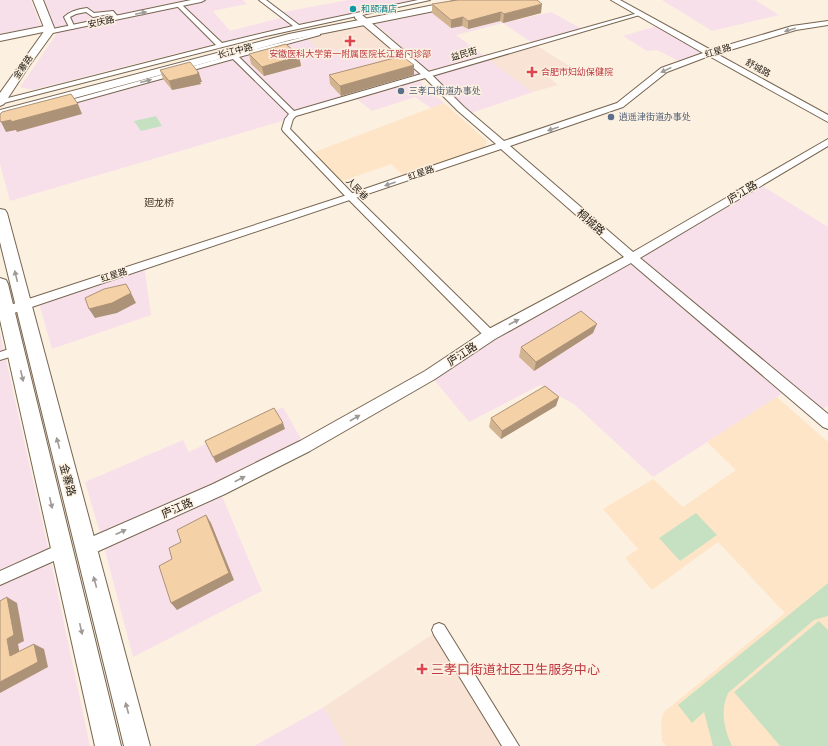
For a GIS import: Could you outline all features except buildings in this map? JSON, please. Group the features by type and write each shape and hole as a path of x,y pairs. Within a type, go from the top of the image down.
{"highway":[{"name":"长江中路","path":"0,114 232,54 289,37 367,20 445,0"},
{"name":"长江中路","path":"0,103 228,46 478,1"}],"main road":[{"path":"38,0 45,31"},
{"name":"安庆路","path":"0,38 45,31"},
{"name":"安庆路","path":"0,42 45,31"},
{"name":"金寨路","path":"0,87 45,31"},
{"name":"金寨路","path":"0,103 45,31"},
{"name":"金寨路","path":"0,213 14,308 108,746"},
{"name":"金寨路","path":"0,284 14,308 86,548 137,746"}],"street":[{"name":"安庆路","path":"45,31 72,28 201,0"},
{"path":"262,0 298,26"},
{"path":"0,103 298,26 427,0"},
{"name":"舒城路","path":"614,0 828,119"},
{"path":"85,2 88,11 93,15 112,12 116,18"},
{"path":"179,5 220,45"},
{"path":"72,28 67,16 88,11"},
{"name":"益民街","path":"293,114 428,73 640,14"},
{"name":"桐城路","path":"367,20 428,73 461,108 828,423"},
{"name":"红星路","path":"14,308 351,197 620,105 664,70 710,53 795,28 828,23"},
{"path":"0,120 232,54 293,114"},
{"name":"人民巷","path":"293,114 286,129 351,197 490,335"},
{"name":"庐江路","path":"86,548 219,489 305,446 430,375 490,335 633,257 828,142"},
{"name":"桐城路","path":"633,257 828,414"},
{"path":"0,578 52,555"},
{"path":"439,630 511,746"}],"shaded area":[{"path":"0,0 31,0 42,29 0,36"},
{"path":"243,0 247,4 213,11 230,31 284,17 278,13 348,0 427,0 220,45 179,5 48,32 38,1"},
{"path":"662,0 755,0 779,15 712,31"},
{"path":"474,2 503,23 456,35 533,92 471,113 375,23"},
{"path":"178,6 214,44 32,90 20,87 58,32"},
{"path":"551,12 584,30 534,44 503,23"},
{"name":"安徽医科大学第一附属医院长江路门诊部","path":"368,24 410,60 384,66 356,46 324,52 305,37"},
{"path":"660,25 710,53 683,63 657,50 647,51 623,36"},
{"path":"305,37 324,52 356,46 384,66 410,60 426,74 293,114 289,119 10,201 0,164 0,122"},
{"name":"合肥市妇幼保健院","path":"534,44 571,67 547,76 558,85 533,92 486,58"},
{"path":"417,79 444,103 431,108 415,97 372,111 354,97"},
{"path":"444,103 487,141 484,148 403,175 391,164 340,182 312,153"},
{"path":"758,183 828,227 828,405 823,409 635,256"},
{"path":"632,258 788,388 777,397 653,477 575,405 540,385 469,422 430,375"},
{"path":"144,265 151,315 52,349 39,303"},
{"path":"0,333 49,552 90,746 0,746"},
{"path":"777,397 828,442 828,746 666,746 662,741 661,721 664,712 785,613 718,542 652,590 625,558 638,549 603,509 653,479 683,507 736,470 707,442"},
{"path":"283,407 305,446 219,489 262,591 133,657 103,543 85,482 183,440 189,452"},
{"name":"三孝口街道社区卫生服务中心","path":"439,630 511,746 345,746 324,707"},
{"path":"324,707 345,746 254,746"}],"green space":[{"path":"156,116 162,126 141,131 134,121"},
{"path":"696,513 717,535 680,561 659,538"},
{"path":"828,583 828,616 814,620 728,693 724,706 724,720 732,746 713,746 704,712 692,723 678,705"},
{"path":"819,621 828,630 828,746 780,746 734,692"}],"place":[{"name":"和颐酒店","path":"353,9"},
{"name":"安徽医科大学第一附属医院长江路门诊部","path":"350,41"},
{"name":"合肥市妇幼保健院","path":"532,72"},
{"name":"三孝口街道办事处","path":"401,91"},
{"name":"逍遥津街道办事处","path":"611,117"},
{"name":"三孝口街道社区卫生服务中心","path":"422,669"}],"district":[{"name":"廻龙桥","path":"159,202"}]}
